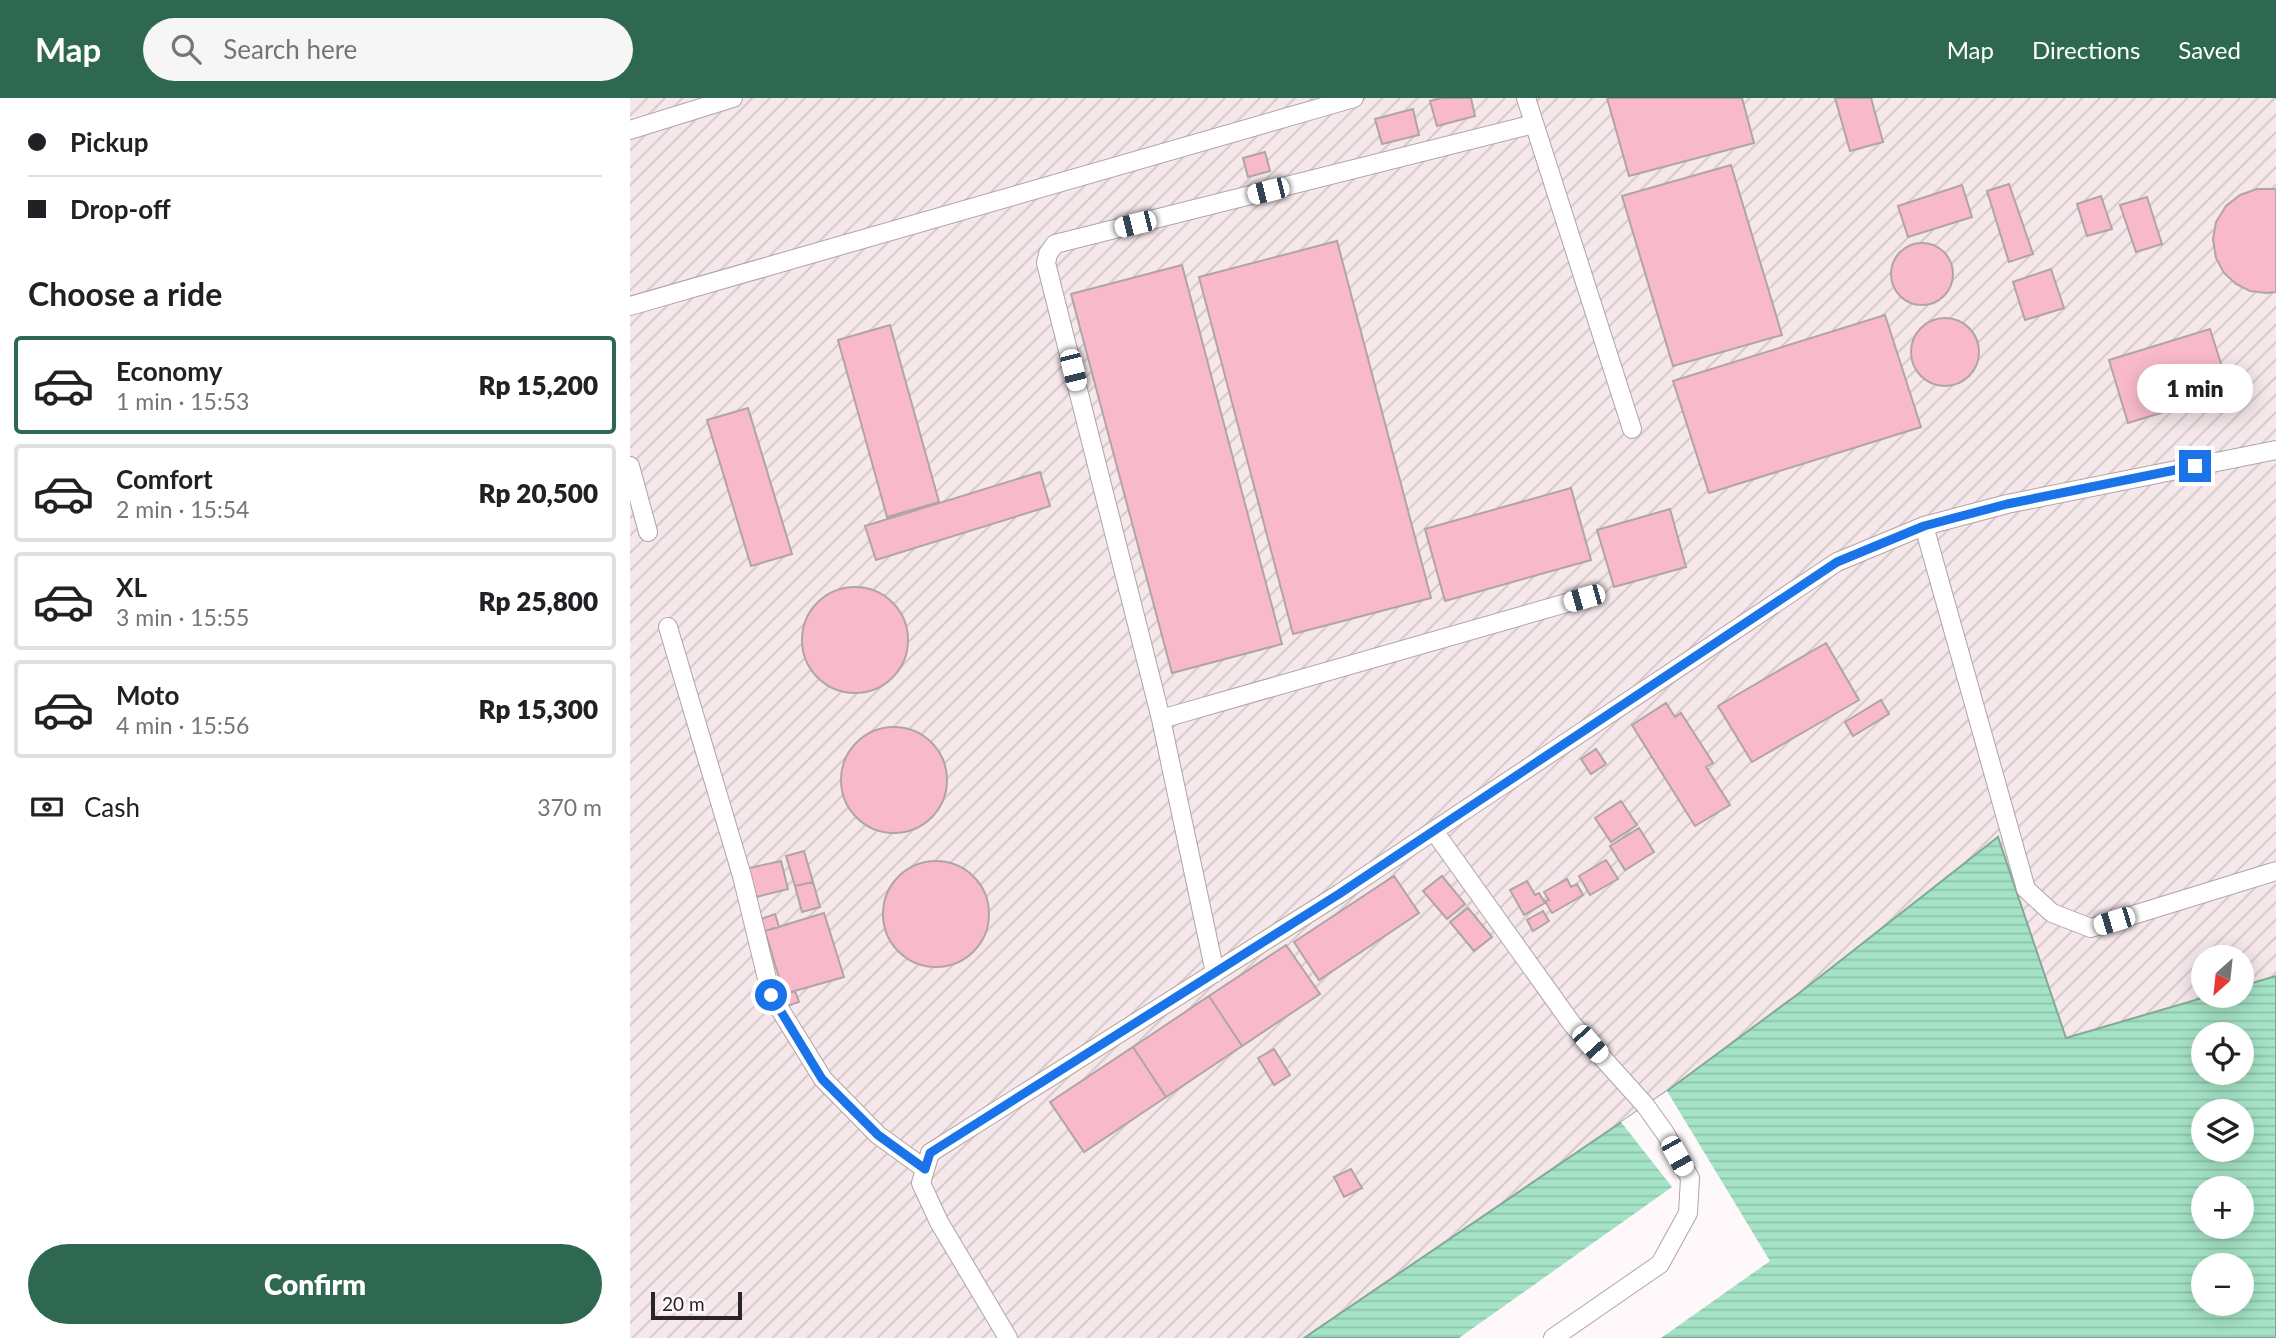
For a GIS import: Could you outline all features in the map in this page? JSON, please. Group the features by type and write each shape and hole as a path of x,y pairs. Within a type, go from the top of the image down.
{"lane":[{"path":"630,130 733,98"},
{"path":"630,306 1354,98"},
{"path":"1526,98 1632,429"},
{"path":"1215,973 1161,719 1046,263 1048,254 1055,244 1534,124"},
{"path":"1007,1338 921,1184 930,1153 1434,831 1837,562 1924,526 2007,504 2276,450"},
{"path":"630,466 648,532"},
{"path":"1924,526 2026,889 2052,913 2091,928 2276,871"},
{"path":"1161,719 1584,598"},
{"path":"668,628 741,876 771,995 822,1079 878,1135 925,1169"},
{"path":"1434,831 1572,1024 1645,1105 1665,1133 1690,1178 1688,1213 1660,1264 1553,1338"}],"shaded area":[{"path":"630,98 2276,98 2276,976 2254,982 2254,945 2191,945 2191,1001 2066,1038 1998,838 1798,994 1667,1091 1304,1338 630,1338"},
{"path":"1998,837 2066,1038 2191,1001 2191,1008 2254,1008 2254,982 2276,976 2276,1338 1304,1338 1667,1091 1798,994"}],"pier":[{"path":"1667,1091 1770,1261 1661,1338 1459,1338 1672,1187 1621,1122"}],"building":[{"path":"1442,98 1471,98 1475,116 1437,126 1430,101"},
{"path":"1607,98 1742,98 1754,143 1629,176"},
{"path":"1835,98 1871,98 1883,142 1850,151"},
{"path":"1413,109 1419,135 1382,144 1375,119"},
{"path":"1265,152 1270,171 1248,177 1243,158"},
{"path":"1731,165 1782,335 1673,366 1622,196"},
{"path":"2009,184 2033,254 2009,262 1987,191"},
{"path":"1962,185 1972,217 1908,237 1898,206"},
{"path":"2257,189 2276,189 2276,292 2250,291 2236,284 2224,273 2216,258 2213,239 2216,222 2226,206 2240,195"},
{"path":"2101,196 2112,229 2087,236 2077,204"},
{"path":"2147,197 2162,244 2136,252 2120,205"},
{"path":"1337,241 1431,598 1293,634 1199,277"},
{"path":"1916,243 1928,243 1944,252 1951,262 1951,286 1944,296 1928,305 1916,305 1905,300 1896,291 1891,280 1891,268 1896,257 1905,248"},
{"path":"1182,265 1282,644 1172,673 1071,294"},
{"path":"2051,269 2064,308 2025,320 2013,282"},
{"path":"1885,315 1921,427 1709,493 1673,381"},
{"path":"1952,318 1973,333 1979,345 1977,365 1969,376 1952,386 1938,386 1921,376 1913,365 1911,345 1921,328 1932,320"},
{"path":"890,325 939,502 887,517 838,340"},
{"path":"2210,329 2230,392 2128,423 2109,360"},
{"path":"748,408 792,554 751,566 707,420"},
{"path":"1040,472 1050,506 876,560 865,526"},
{"path":"1571,488 1591,560 1445,601 1425,529"},
{"path":"1670,509 1686,567 1614,587 1597,530"},
{"path":"855,587 875,591 892,603 904,620 908,640 904,660 892,677 875,689 855,693 835,689 818,677 806,660 802,640 806,620 818,603 835,591"},
{"path":"1826,643 1859,700 1752,762 1718,706"},
{"path":"1881,700 1889,714 1853,736 1845,722"},
{"path":"1666,703 1675,717 1681,713 1713,763 1706,767 1730,805 1695,826 1632,725"},
{"path":"894,727 914,731 932,742 943,760 947,780 943,800 932,818 914,829 894,833 874,829 856,818 845,800 841,780 845,760 856,742 874,731"},
{"path":"1596,749 1606,764 1591,774 1581,759"},
{"path":"1621,801 1637,825 1611,842 1595,818"},
{"path":"1639,828 1654,852 1625,870 1610,846"},
{"path":"804,851 813,882 795,886 786,856"},
{"path":"1606,860 1618,879 1590,895 1579,876"},
{"path":"781,861 788,889 752,898 745,869"},
{"path":"936,861 956,865 973,877 985,894 989,914 985,934 973,951 956,963 936,967 916,963 899,951 887,934 883,914 887,894 899,877 916,865"},
{"path":"1394,876 1419,913 1319,980 1294,942"},
{"path":"1442,876 1465,904 1447,919 1423,891"},
{"path":"1567,879 1571,887 1577,884 1583,895 1552,913 1545,901 1549,900 1544,892"},
{"path":"1527,881 1535,895 1539,893 1545,903 1524,915 1510,890"},
{"path":"813,882 820,907 802,912 795,886"},
{"path":"1468,908 1492,937 1474,951 1450,922"},
{"path":"1543,911 1549,921 1533,931 1527,920"},
{"path":"824,913 844,977 784,994 765,931"},
{"path":"775,914 779,927 765,931 761,919"},
{"path":"1286,945 1320,994 1242,1046 1209,996"},
{"path":"795,991 799,1002 787,1006 784,994"},
{"path":"1209,996 1242,1046 1166,1097 1133,1047"},
{"path":"1133,1047 1166,1097 1084,1152 1050,1102"},
{"path":"1274,1049 1290,1075 1274,1085 1258,1058"},
{"path":"1351,1169 1362,1188 1344,1197 1334,1177"}],"route":[{"path":"771,995 822,1079 878,1135 925,1169 930,1153 1339,894 1837,562 1924,526 2007,504 2195,466"}]}
